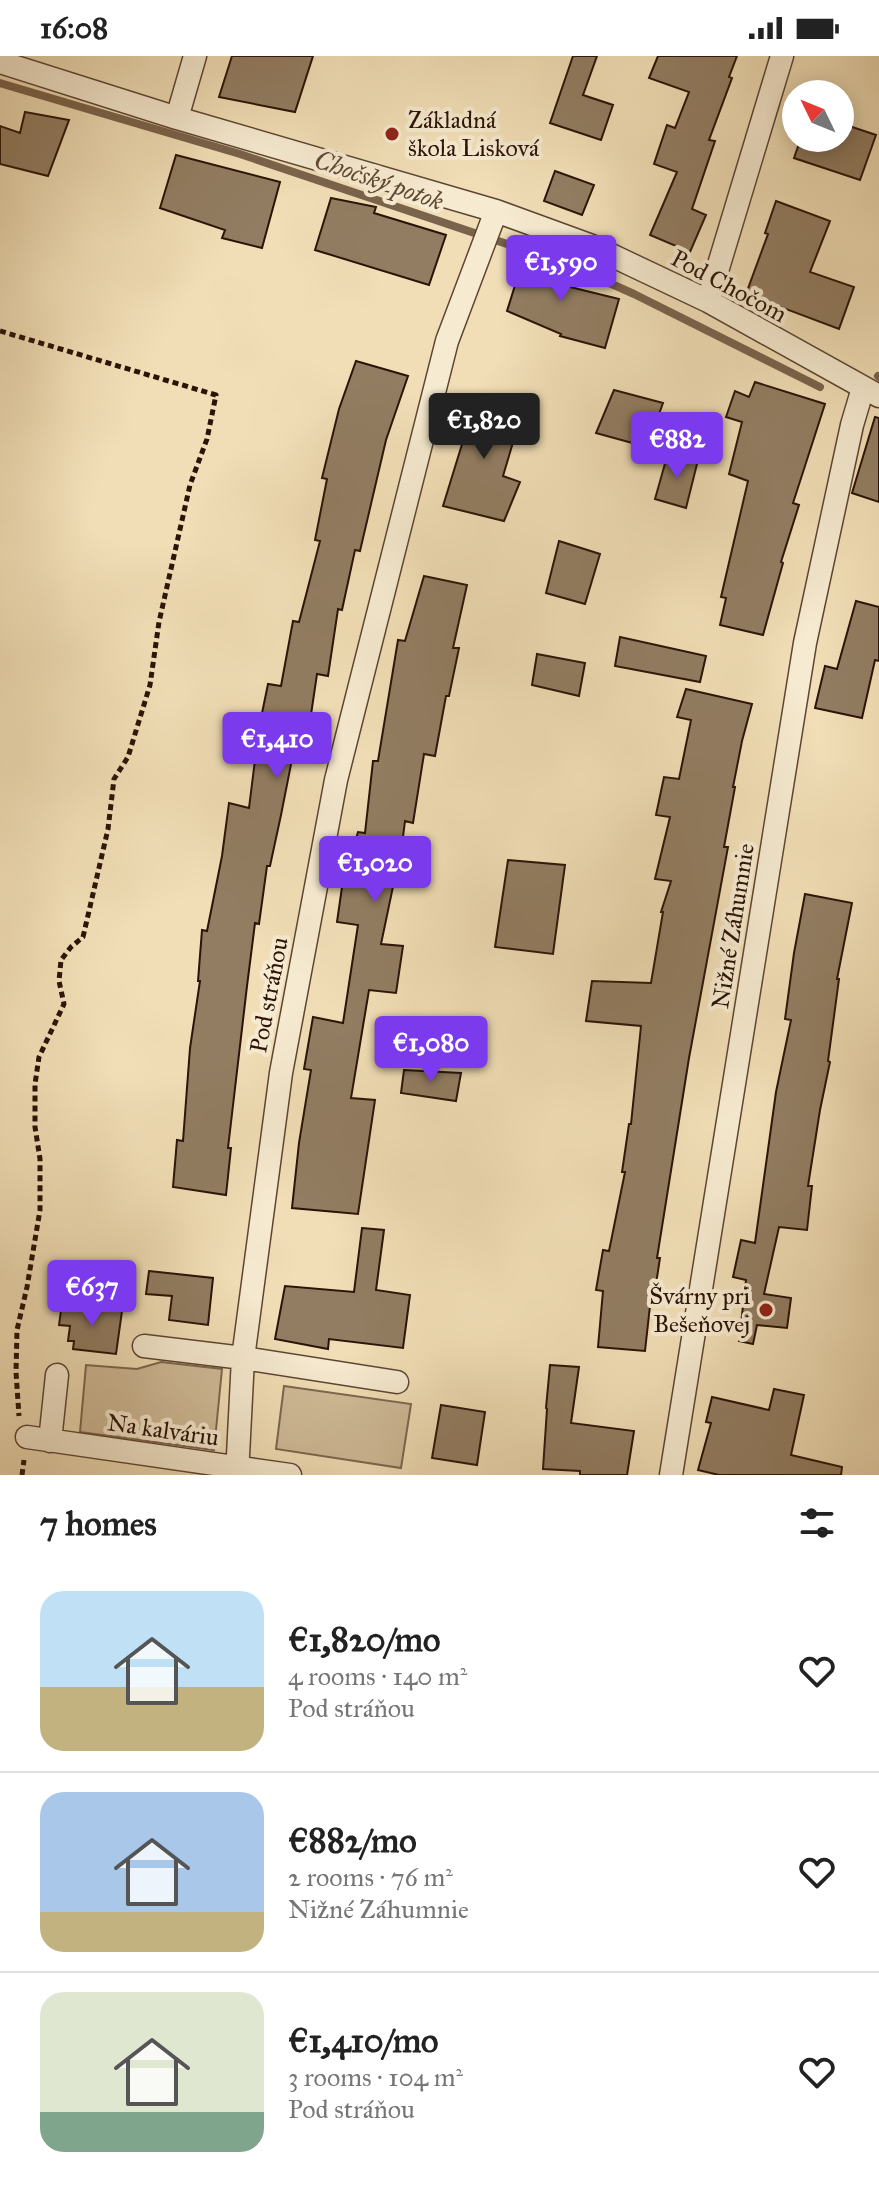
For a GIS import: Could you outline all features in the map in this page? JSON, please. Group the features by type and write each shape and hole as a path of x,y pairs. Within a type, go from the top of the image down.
{"street":[{"path":"177,118 195,56"},
{"path":"708,301 782,56"},
{"name":"Pod Chočom","path":"0,62 177,118 490,227 592,246 708,301 871,392"},
{"name":"Pod stráňou","path":"237,1471 243,1358 281,1073 336,780 447,341 490,227"},
{"name":"Nižné Záhumnie","path":"671,1475 805,643 852,425 871,392"},
{"path":"144,1346 397,1382"},
{"path":"50,1441 57,1375"},
{"name":"Na kalváriu","path":"27,1437 237,1471 290,1475"}],"path":[{"path":"0,331 216,395 207,439 190,485 159,622 150,685 128,757 114,779 105,843 83,937 61,960 59,981 64,1004 39,1057 35,1084 35,1127 40,1159 40,1210 17,1330 19,1414 27,1437 22,1475"}],"shaded area":[{"path":"161,1362 222,1369 214,1450 80,1432 86,1365 137,1369"},
{"path":"284,1386 411,1404 401,1468 276,1449"}],"building":[{"path":"232,56 313,56 295,112 219,97"},
{"path":"573,56 597,56 583,95 613,105 601,140 550,123"},
{"path":"658,56 737,56 709,140 715,141 692,209 706,215 690,252 650,235 677,172 654,164 667,125 675,128 689,92 649,78"},
{"path":"25,112 69,120 48,176 0,164 0,126 20,133"},
{"path":"854,128 876,135 860,180 794,158 796,152 854,152"},
{"path":"176,155 280,182 262,248 222,238 225,230 160,208"},
{"path":"555,171 594,185 582,215 544,201"},
{"path":"331,198 376,207 374,213 446,235 429,285 315,250"},
{"path":"776,201 830,221 810,272 854,287 839,329 746,294 768,234 765,233"},
{"path":"525,253 568,267 562,285 619,299 605,348 560,336 507,311"},
{"path":"356,361 408,376 386,440 360,551 355,550 342,610 338,609 328,676 317,674 308,735 297,734 270,866 267,866 259,924 255,923 247,986 228,1148 231,1148 226,1195 173,1187 177,1140 183,1141 190,1048 200,981 202,930 207,931 229,803 249,808 268,684 281,686 293,621 299,622 320,541 315,540 327,479 322,478 339,409"},
{"path":"755,382 825,404 793,503 799,505 763,635 720,625 726,598 721,597 748,481 729,474 742,422 726,417 735,391 749,397"},
{"path":"614,390 663,403 647,447 596,433"},
{"path":"471,396 522,412 503,476 520,482 504,521 443,506 463,441 457,439"},
{"path":"875,417 879,418 879,502 852,493"},
{"path":"668,453 698,460 686,508 655,499"},
{"path":"559,541 600,554 585,604 546,593"},
{"path":"424,576 467,585 453,648 459,648 435,756 424,754 413,823 405,821 398,877 395,877 381,944 403,946 396,993 369,990 351,1098 375,1100 358,1214 292,1208 311,1070 304,1069 313,1017 343,1023 358,925 337,922 342,887 358,832 365,833 373,761 378,761 398,640 405,641"},
{"path":"856,601 879,607 879,661 875,660 862,718 815,708 825,666 837,669"},
{"path":"620,637 706,656 700,682 615,666"},
{"path":"537,654 585,663 579,696 532,685"},
{"path":"686,689 752,704 733,787 724,847 728,847 689,1058 645,1351 598,1347 603,1291 596,1290 603,1250 609,1251 625,1172 622,1172 631,1124 641,1026 586,1021 592,981 651,983 661,912 671,881 655,879 670,817 656,815 664,777 679,779 691,720 677,717"},
{"path":"508,860 565,865 553,954 495,947"},
{"path":"805,894 852,903 837,979 830,1062 808,1186 812,1186 807,1230 779,1227 764,1294 791,1298 787,1328 757,1325 753,1344 739,1341 746,1280 733,1277 741,1240 755,1243 776,1092 791,1020 785,1019"},
{"path":"404,1070 461,1073 456,1101 401,1093"},
{"path":"362,1228 384,1230 376,1290 410,1295 403,1348 329,1339 328,1349 275,1339 285,1286 354,1292"},
{"path":"149,1271 213,1278 208,1325 169,1320 172,1296 146,1294"},
{"path":"62,1303 122,1311 116,1354 73,1349 74,1341 68,1341 70,1326 59,1325"},
{"path":"550,1365 579,1367 571,1423 634,1431 627,1475 580,1475 580,1471 543,1469"},
{"path":"774,1389 804,1395 791,1455 842,1467 841,1475 719,1475 698,1470 711,1423 706,1422 712,1397 769,1410"},
{"path":"441,1405 485,1412 477,1465 432,1458"}],"waterway":[{"name":"Chočský potok","path":"0,83 240,154 569,265 820,387"}],"place":[{"name":"Základná škola Lisková","path":"392,134"},
{"name":"Švárny pri Bešeňovej","path":"766,1310"}]}
